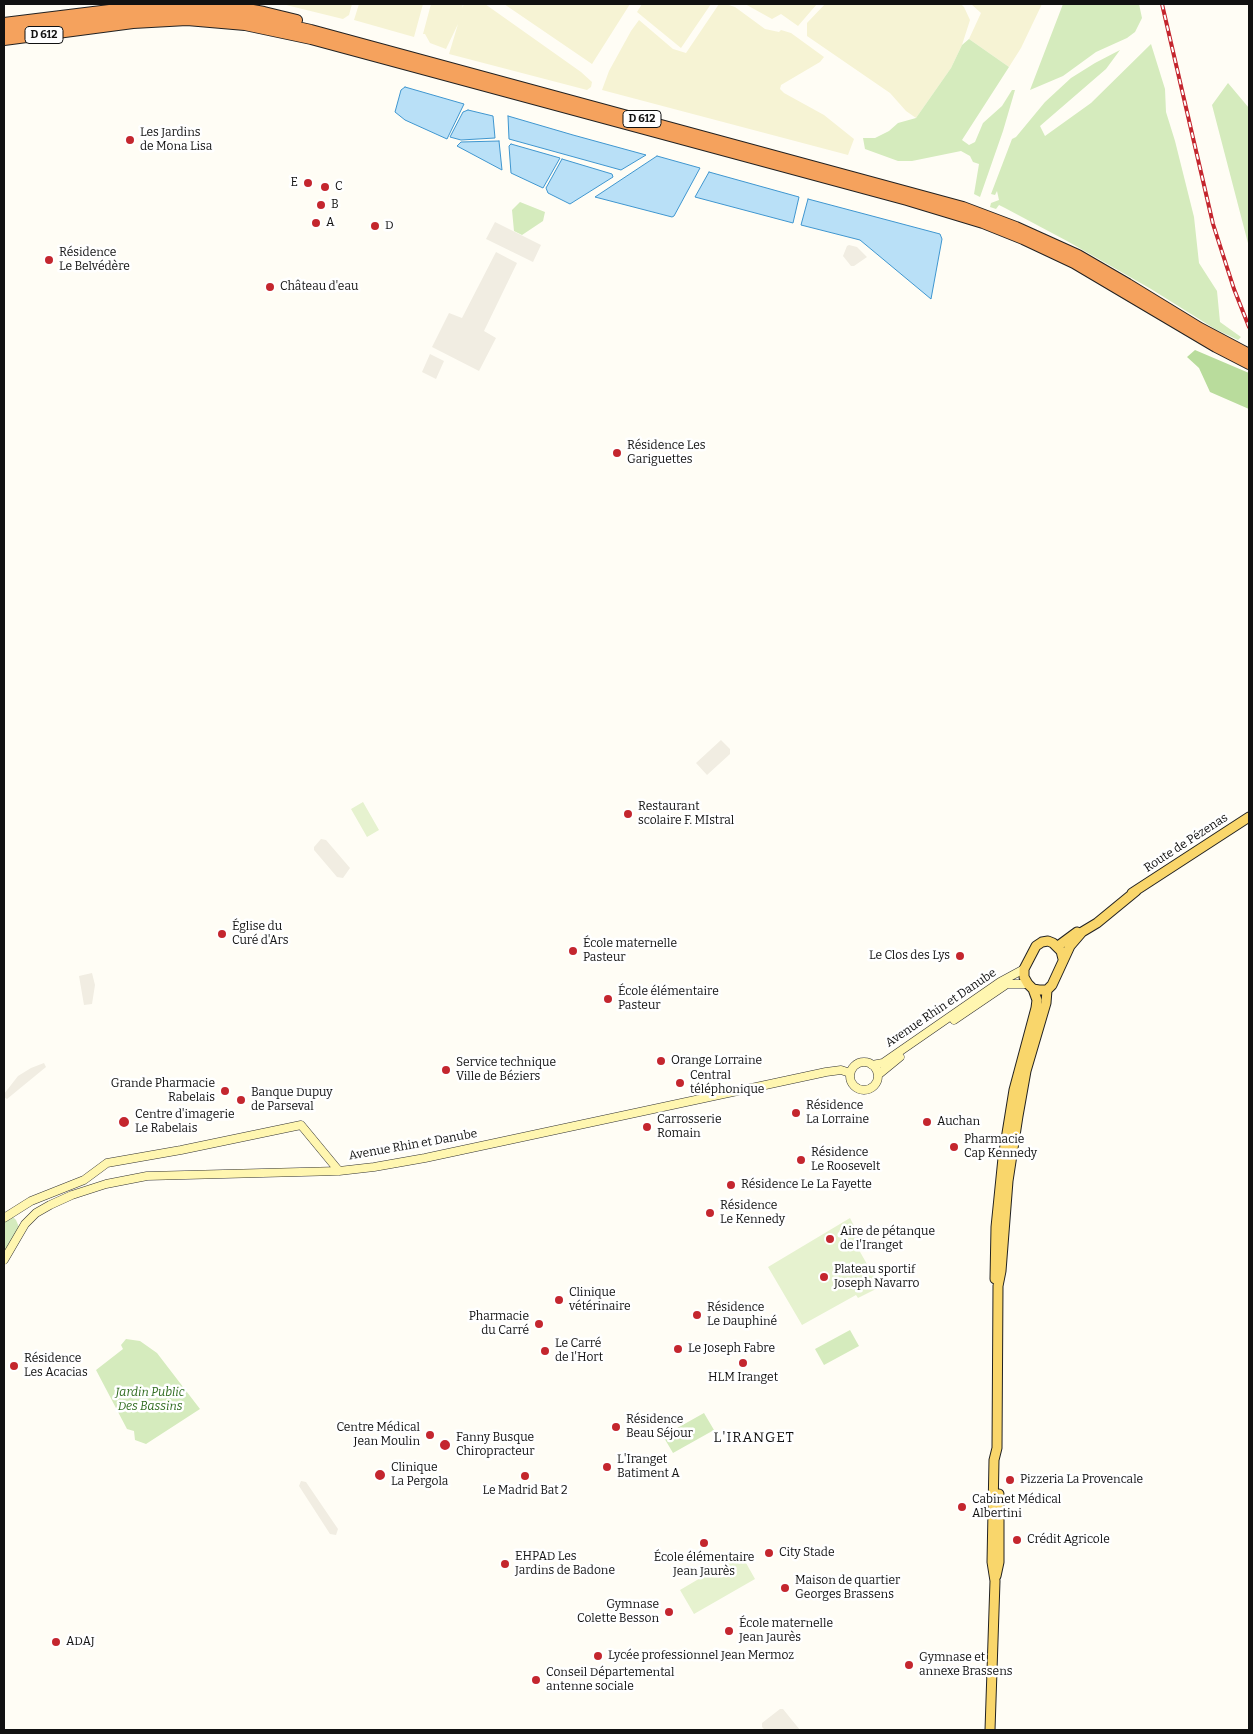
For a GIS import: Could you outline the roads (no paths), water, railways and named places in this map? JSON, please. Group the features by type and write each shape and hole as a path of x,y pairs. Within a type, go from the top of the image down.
{"highway":[{"path":"4,23 158,4 214,5 264,12 304,22 373,42 395,52"},
{"name":"D 612","path":"4,31 135,14 205,12 271,20 395,52 972,210 1023,230 1071,252 1249,357"},
{"name":"D 612","path":"4,40 156,21 198,20 233,23 290,34 940,209 1017,237 1074,263 1216,347 1249,357"},
{"path":"4,45 85,34 156,21"}],"main road":[{"name":"Route de Pézenas","path":"1136,891 1249,817"},
{"path":"1046,990 1052,985 1070,946 1082,932 1097,923 1136,891"},
{"path":"1058,946 1092,920 1136,891"},
{"path":"998,1286 994,1278 996,1227 1006,1140 1014,1090 1037,1000 1024,977 1024,969 1036,946 1042,942 1048,941 1058,946 1064,959"},
{"name":"Avenue Rhin et Danube","path":"872,1065 884,1063 1000,982 1024,969"},
{"name":"Avenue Rhin et Danube","path":"878,1075 924,1039 1008,984 1030,986"},
{"path":"1030,986 1046,990"},
{"path":"995,1581 992,1562 994,1460 997,1448 998,1286 1001,1271 1008,1181 1018,1116 1026,1071 1046,1003 1046,990"},
{"path":"858,1063 872,1065 878,1075 874,1086 863,1091 853,1086 850,1081 851,1069 858,1063"},
{"name":"Avenue Rhin et Danube","path":"4,1260 25,1224 36,1213 72,1195 98,1186 147,1176 340,1171 425,1158 826,1072 841,1070 850,1073"},
{"path":"1014,1090 1017,1097 1018,1116"},
{"path":"4,1218 31,1201 84,1180 107,1163 301,1125 340,1171"},
{"path":"1006,1140 1004,1176 1005,1180 1008,1181"},
{"path":"321,1171 326,1161 322,1149"},
{"path":"990,1730 995,1581 999,1562 1000,1460 997,1448"}],"water":[{"path":"405,87 464,104 447,139 405,120 395,112 401,90"},
{"path":"468,110 493,116 495,138 461,140 450,137 463,112"},
{"path":"508,116 646,155 621,170 509,139"},
{"path":"499,141 502,170 457,146 461,142"},
{"path":"511,144 560,158 543,188 511,173 509,146"},
{"path":"657,156 700,168 674,216 595,197"},
{"path":"562,159 612,174 613,177 570,204 548,193 546,188"},
{"path":"709,172 799,197 793,223 695,197"},
{"path":"808,199 940,234 942,239 931,299 860,240 801,225"}],"railway":[{"path":"1162,4 1213,224 1234,289 1249,327"}],"place":[{"name":"Les Jardins de Mona Lisa","path":"130,140"},
{"name":"E","path":"308,183"},
{"name":"C","path":"325,187"},
{"name":"B","path":"321,205"},
{"name":"A","path":"316,223"},
{"name":"D","path":"375,226"},
{"name":"Résidence Le Belvédère","path":"49,260"},
{"name":"Château d'eau","path":"270,287"},
{"name":"Résidence Les Gariguettes","path":"617,453"},
{"name":"Restaurant scolaire F. MIstral","path":"628,814"},
{"name":"Église du Curé d'Ars","path":"222,934"},
{"name":"École maternelle Pasteur","path":"573,951"},
{"name":"Le Clos des Lys","path":"960,956"},
{"name":"École élémentaire Pasteur","path":"608,999"},
{"name":"Orange Lorraine","path":"661,1061"},
{"name":"Service technique Ville de Béziers","path":"446,1070"},
{"name":"Central téléphonique","path":"680,1083"},
{"name":"Grande Pharmacie Rabelais","path":"225,1091"},
{"name":"Banque Dupuy de Parseval","path":"241,1100"},
{"name":"Résidence La Lorraine","path":"796,1113"},
{"name":"Centre d'imagerie Le Rabelais","path":"124,1122"},
{"name":"Auchan","path":"927,1122"},
{"name":"Carrosserie Romain","path":"647,1127"},
{"name":"Pharmacie Cap Kennedy","path":"954,1147"},
{"name":"Résidence Le Roosevelt","path":"801,1160"},
{"name":"Résidence Le La Fayette","path":"731,1185"},
{"name":"Résidence Le Kennedy","path":"710,1213"},
{"name":"Aire de pétanque de l'Iranget","path":"830,1239"},
{"name":"Plateau sportif Joseph Navarro","path":"824,1277"},
{"name":"Clinique vétérinaire","path":"559,1300"},
{"name":"Résidence Le Dauphiné","path":"697,1315"},
{"name":"Pharmacie du Carré","path":"539,1324"},
{"name":"Le Joseph Fabre","path":"678,1349"},
{"name":"Le Carré de l'Hort","path":"545,1351"},
{"name":"HLM Iranget","path":"743,1363"},
{"name":"Résidence Les Acacias","path":"14,1366"},
{"name":"Résidence Beau Séjour","path":"616,1427"},
{"name":"Centre Médical Jean Moulin","path":"430,1435"},
{"name":"Fanny Busque Chiropracteur","path":"445,1445"},
{"name":"L'Iranget Batiment A","path":"607,1467"},
{"name":"Clinique La Pergola","path":"380,1475"},
{"name":"Le Madrid Bat 2","path":"525,1476"},
{"name":"Pizzeria La Provencale","path":"1010,1480"},
{"name":"Cabinet Médical Albertini","path":"962,1507"},
{"name":"Crédit Agricole","path":"1017,1540"},
{"name":"École élémentaire Jean Jaurès","path":"704,1543"},
{"name":"City Stade","path":"769,1553"},
{"name":"EHPAD Les Jardins de Badone","path":"505,1564"},
{"name":"Maison de quartier Georges Brassens","path":"785,1588"},
{"name":"Gymnase Colette Besson","path":"669,1612"},
{"name":"École maternelle Jean Jaurès","path":"729,1631"},
{"name":"ADAJ","path":"56,1642"},
{"name":"Lycée professionnel Jean Mermoz","path":"598,1656"},
{"name":"Gymnase et annexe Brassens","path":"909,1665"},
{"name":"Conseil Départemental antenne sociale","path":"536,1680"}],"district":[{"name":"L'IRANGET","path":"754,1438"}],"park label":[{"name":"Jardin Public Des Bassins","path":"150,1400"}]}
